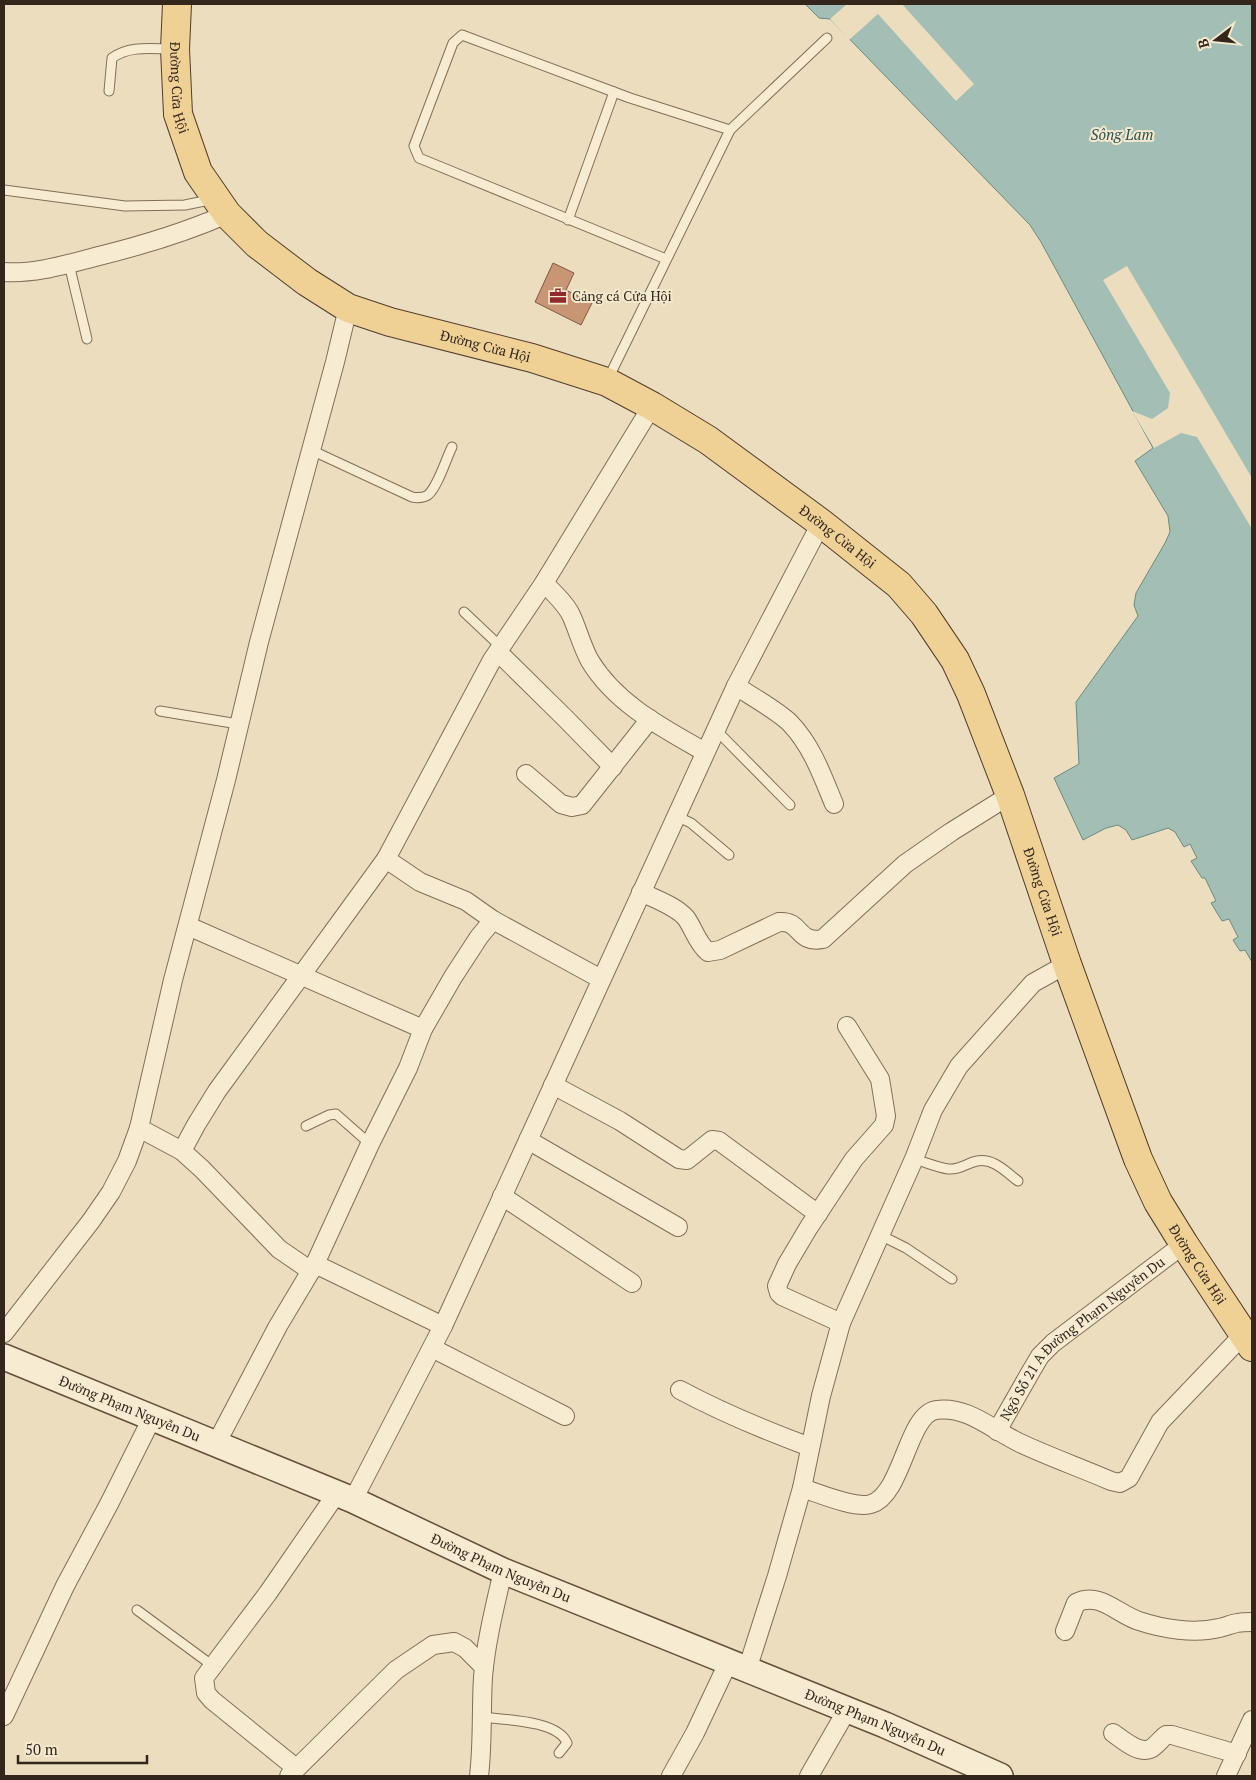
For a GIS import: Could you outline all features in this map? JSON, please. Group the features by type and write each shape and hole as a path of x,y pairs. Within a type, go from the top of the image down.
{"main road":[{"name":"Đường Cửa Hội","path":"177,4 175,50 178,114 198,172 222,206 257,244 307,282 338,301 390,322 532,358 607,382 652,406 708,440 821,522 899,585 939,635 955,660 971,694 1012,802 1067,964 1138,1159 1158,1202 1248,1341"},
{"name":"Đường Phạm Nguyễn Du","path":"5,1361 152,1418 345,1497 504,1572 847,1710 1000,1776"}],"street":[{"path":"4,272 42,270 157,241 194,229 222,206"},
{"path":"4,1333 91,1221 111,1192 127,1161 139,1128 173,980 226,780 238,724 335,362 338,301"},
{"path":"182,1151 217,1091 386,859 461,717 499,650 544,583 652,406"},
{"path":"484,1667 465,1648 454,1642 433,1645 396,1670 293,1772 212,1700 206,1693 204,1678 268,1593 345,1497 432,1348 736,686 821,522"},
{"path":"544,583 560,599 570,614 590,660 607,684 630,706 705,752"},
{"path":"499,650 612,767"},
{"path":"736,686 788,722 807,743 834,804"},
{"path":"526,774 561,804 572,807 582,805 650,719"},
{"path":"641,892 676,910 685,917 703,948 708,952 720,950 779,922 786,921 792,924 805,938 810,940 822,939 905,864 951,832 1012,802"},
{"path":"386,859 420,882 466,901 493,920 601,979"},
{"path":"216,1444 278,1326 313,1268 370,1144 408,1068 423,1029 474,945 493,920"},
{"path":"188,926 423,1029"},
{"path":"672,1776 695,1733 737,1666 777,1576 802,1488 821,1396 842,1322 914,1159 933,1110 959,1066 1033,983 1067,964"},
{"path":"842,1322 782,1296 777,1286 787,1264 854,1159 884,1125 886,1116 880,1079 846,1026"},
{"path":"552,1085 620,1121 679,1159 687,1160 712,1140 719,1141 818,1214"},
{"path":"139,1128 182,1151 202,1169 279,1249 313,1268 443,1326"},
{"path":"528,1140 678,1226"},
{"path":"502,1196 632,1283"},
{"name":"Ngõ Số 21 A Đường Phạm Nguyễn Du","path":"802,1488 851,1503 860,1505 871,1504 884,1494 891,1484 921,1420 934,1410 968,1414 997,1431 1040,1356 1184,1244"},
{"path":"997,1431 1019,1443 1111,1481 1120,1483 1126,1481 1136,1468 1160,1422 1248,1341"},
{"path":"432,1348 565,1416"},
{"path":"680,1390 720,1412 810,1447"},
{"path":"4,1716 65,1586 152,1418"},
{"path":"478,1776 482,1754 484,1667 488,1634 504,1572"},
{"path":"1065,1631 1076,1603 1084,1599 1093,1598 1137,1620 1181,1629 1205,1630 1236,1623 1252,1622"},
{"path":"809,1776 847,1710"},
{"path":"1226,1776 1252,1720"},
{"path":"1113,1733 1135,1748 1144,1750 1150,1749 1166,1735 1172,1735 1237,1754"}],"lane":[{"path":"666,259 419,158 414,146 453,43 462,35 614,92 730,130"},
{"path":"607,382 730,130 827,38"},
{"path":"109,92 112,58 119,53 143,48 175,50"},
{"path":"568,220 614,92"},
{"path":"4,190 125,206 222,206"},
{"path":"69,264 87,339"},
{"path":"311,450 412,498 421,498 428,495 434,486 452,446"},
{"path":"464,612 499,650"},
{"path":"160,711 200,716 238,724"},
{"path":"716,730 790,805"},
{"path":"676,816 692,823 729,855"},
{"path":"306,1126 329,1114 336,1114 370,1144"},
{"path":"914,1159 948,1169 962,1168 977,1160 990,1161 1000,1166 1018,1181"},
{"path":"880,1235 906,1248 952,1279"},
{"path":"137,1610 213,1666"},
{"path":"482,1717 545,1725 564,1736 567,1743 560,1753"}],"water":[{"name":"Sông Lam","path":"805,4 1252,4 1252,962 1245,950 1240,951 1233,940 1238,937 1229,919 1222,921 1211,903 1216,901 1205,878 1202,878 1191,861 1197,858 1190,844 1184,847 1175,832 1168,828 1132,840 1126,830 1118,825 1106,828 1083,840 1054,778 1079,764 1076,702 1138,616 1134,605 1136,593 1170,532 1168,516 1135,461 1153,448 1030,225 830,19 819,18"}],"pier":[{"path":"847,4 902,4 974,84 956,101 878,14 849,40 830,19"},
{"path":"1127,266 1252,478 1252,529 1197,437 1181,433 1154,448 1132,411 1152,419 1168,408 1170,393 1103,280"}],"building":[{"name":"Cảng cá Cửa Hội","path":"553,263 574,273 566,290 592,303 581,325 535,302"}],"place":[{"name":"Cảng cá Cửa Hội","path":"558,296"}]}
